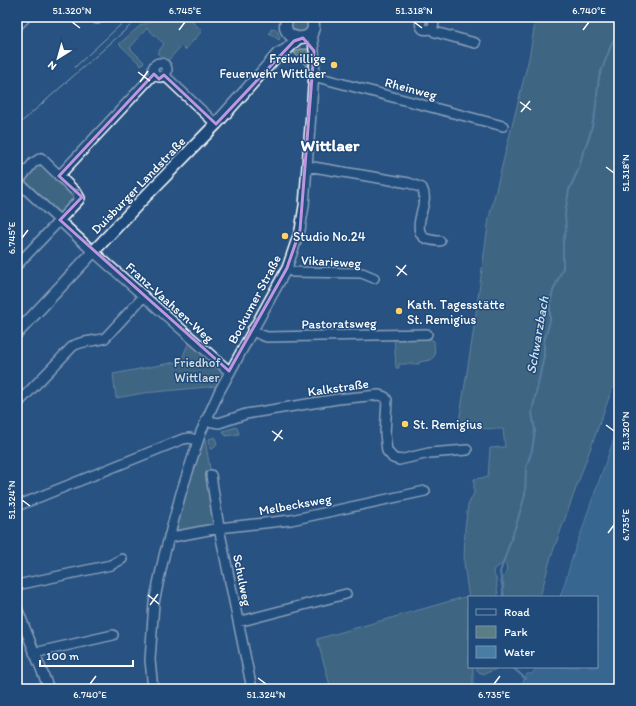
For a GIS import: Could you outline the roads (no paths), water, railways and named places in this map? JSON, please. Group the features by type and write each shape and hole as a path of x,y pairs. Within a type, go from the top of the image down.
{"main road":[{"name":"Duisburger Landstraße","path":"17,333 216,124 278,54 288,32 286,26 288,17"},
{"path":"312,18 314,24 312,31"},
{"name":"Duisburger Landstraße","path":"278,54 286,50 300,38 307,36 312,31"},
{"path":"288,32 293,37 300,38"}],"street":[{"path":"17,26 26,17"},
{"path":"424,17 420,22 425,30 432,29 435,32 475,43"},
{"path":"430,17 434,23 432,29"},
{"name":"Bockumer Straße","path":"152,689 150,660 154,602 169,536 198,441 206,419 229,371 286,268 300,230 304,206 313,76 314,51 312,31"},
{"path":"300,38 308,42 314,51"},
{"path":"59,176 154,74 160,77 164,75 216,124"},
{"name":"Rheinweg","path":"313,76 502,126"},
{"path":"17,182 33,163 41,158 77,193 80,198 17,265"},
{"path":"307,166 409,183 422,188 424,200 419,227 420,232 426,239 440,241"},
{"name":"Franz-Vaahsen-Weg","path":"17,182 229,371"},
{"name":"Vikarieweg","path":"286,268 293,272 362,274 374,278"},
{"path":"17,404 73,346 78,343 105,338 144,296"},
{"name":"Pastoratsweg","path":"252,330 261,336 267,337 427,334"},
{"name":"Kalkstraße","path":"206,419 213,422 219,422 246,414 382,395 386,397 387,400 385,434 386,445 388,453 393,458 399,460 429,453 467,450"},
{"path":"17,506 183,439 190,438 198,441"},
{"name":"Schulweg","path":"211,475 219,528 252,689"},
{"name":"Melbecksweg","path":"169,536 172,537 219,528 291,520 425,491"},
{"path":"17,585 111,565 122,559"},
{"path":"238,622 346,594"},
{"path":"17,608 49,689"},
{"path":"34,653 113,635"}],"water":[{"path":"619,425 619,689 519,689 527,674 532,674 536,668 598,668 598,596 560,596 587,514"}],"waterway":[{"name":"Schwarzbach","path":"504,596 500,572 525,495 526,468 532,450 535,431 532,412 544,356 544,342 550,320 550,303 553,291 563,268 563,242 566,229 565,213 569,190 579,168 583,152 589,138 595,114 599,77 612,43 619,32"},
{"name":"Schwarzbach","path":"513,668 526,679"}],"tram line":[{"path":"75,67 129,17"},
{"path":"17,126 140,17"}],"place":[{"name":"Freiwillige Feuerwehr Wittlaer","path":"334,65"},
{"name":"Studio No.24","path":"285,236"},
{"name":"Kath. Tagesstätte St. Remigius","path":"399,311"},
{"name":"St. Remigius","path":"405,424"}],"district":[{"name":"Wittlaer","path":"330,145"}],"park label":[{"name":"Friedhof Wittlaer","path":"197,370"}]}
